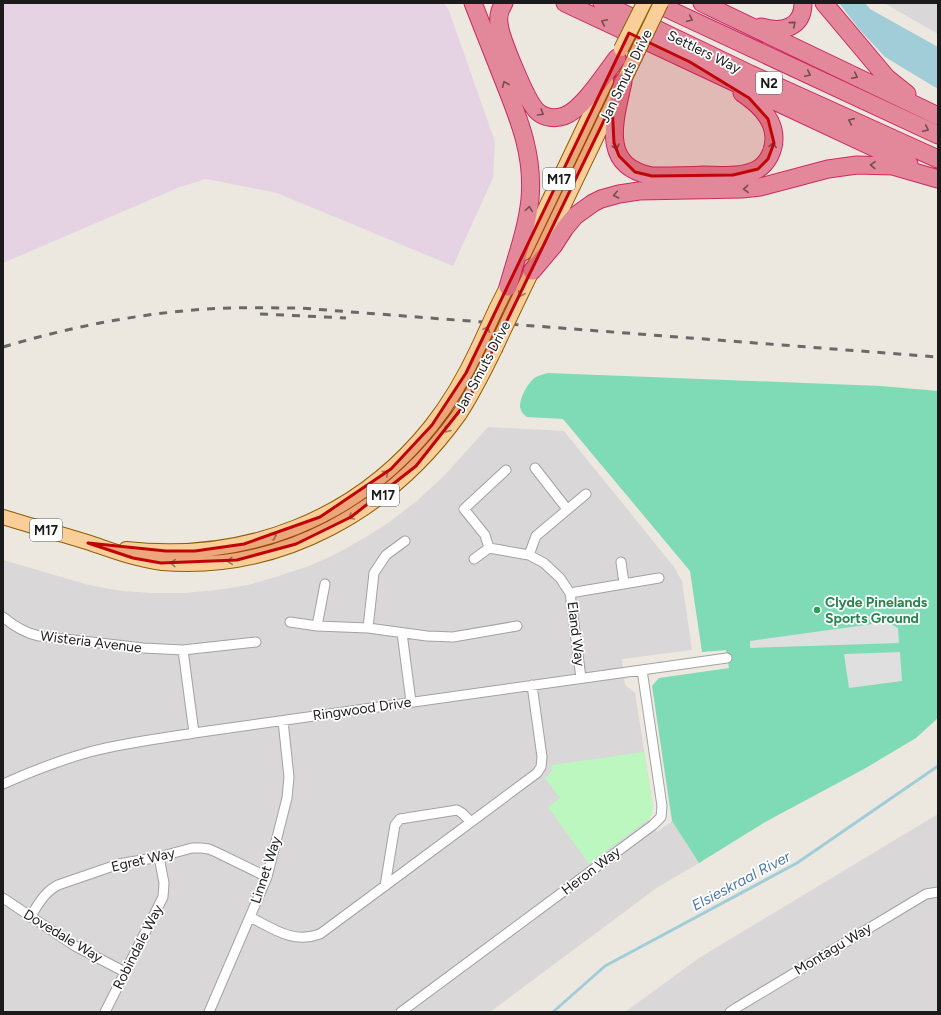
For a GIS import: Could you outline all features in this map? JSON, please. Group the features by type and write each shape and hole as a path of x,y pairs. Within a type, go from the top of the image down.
{"highway":[{"path":"473,3 520,121 526,141 529,161 531,190 529,212 508,287"},
{"path":"504,3 499,15 500,32 526,95 533,107 543,115 553,118 562,117 575,110 590,94 619,54"},
{"path":"565,3 938,178"},
{"name":"Settlers Way","path":"602,3 750,74 938,159"},
{"name":"Settlers Way","path":"655,3 938,135"},
{"path":"702,3 936,115"},
{"path":"744,23 771,29 787,29 800,17 803,3"},
{"path":"824,3 887,78 904,93 936,115"},
{"path":"623,82 614,126 614,143 619,156 628,167 643,175 652,176 734,175 758,169 768,159 772,152 774,143 773,131 768,119 762,110 749,98 690,62"},
{"path":"532,271 554,245 575,216 601,199 619,194 639,191 742,189 760,187 828,169 857,165 893,166 938,178"}],"main road":[{"name":"Jan Smuts Drive","path":"88,543 128,549 195,551 216,549 267,538 320,517 346,502 391,469 416,444 432,425 448,404 466,373 644,3"},
{"name":"Jan Smuts Drive","path":"3,517 133,558 188,564 237,560 267,554 296,544 326,531 377,500 416,466 445,433 459,414 475,387 495,349 661,3"}],"street":[{"path":"535,468 567,510"},
{"path":"474,559 489,548 485,535 464,508 506,470"},
{"path":"529,555 536,536 586,494"},
{"path":"368,628 374,573 386,555 406,541"},
{"name":"Eland Way","path":"489,548 529,555 544,563 560,578 570,593 581,678"},
{"path":"622,562 624,583"},
{"path":"570,593 659,578"},
{"path":"317,626 325,584"},
{"name":"Wisteria Avenue","path":"3,618 18,629 40,636 143,648 183,650 256,642"},
{"path":"290,622 317,626 368,628 427,636 452,637 517,626"},
{"path":"402,633 411,702"},
{"path":"183,650 194,733"},
{"name":"Ringwood Drive","path":"3,784 51,765 87,753 194,733 727,658"},
{"name":"Heron Way","path":"401,1012 653,825 661,817 662,806 642,670"},
{"path":"250,917 299,938 310,938 320,934 470,821 528,780 541,767 542,757 532,686"},
{"name":"Linnet Way","path":"209,1012 267,877 287,798 289,777 283,721"},
{"path":"385,886 396,825 400,819 457,810 470,821"},
{"name":"Egret Way","path":"30,917 50,889 58,885 119,864 159,857 192,848 209,849 267,877"},
{"name":"Robindale Way","path":"105,1012 163,898 164,883 159,857"},
{"name":"Montagu Way","path":"730,1012 926,894 938,892"},
{"name":"Dovedale Way","path":"3,898 76,946 125,972"}],"highlighted area":[{"path":"629,33 690,62 749,98 768,119 774,143 768,159 758,169 733,175 652,176 635,172 619,156 614,143 612,104 469,399 416,466 351,517 296,544 237,560 161,563 133,558 88,543 166,551 195,551 244,544 320,517 391,469 432,425 466,373"}],"shaded area":[{"path":"3,3 443,3 448,8 495,142 493,178 453,266 277,193 206,179 180,187 3,263"},
{"path":"884,3 938,3 938,34"},
{"path":"488,427 564,431 674,567 682,581 692,650 622,659 625,685 635,693 653,806 649,819 657,832 672,821 699,863 658,887 490,1012 3,1012 3,560 89,585 121,591 184,593 248,585 309,566 336,554 391,521 419,499 445,475"},
{"path":"887,622 898,628 899,643 750,648 750,641"},
{"path":"900,652 902,681 849,688 844,654"},
{"path":"938,814 938,1012 625,1012 699,958"}],"green space":[{"name":"Clyde Pinelands Sports Ground","path":"548,373 881,386 938,391 938,718 916,738 864,769 767,821 699,863 672,821 652,686 659,678 729,668 726,650 702,652 690,571 563,419 527,417 522,412 520,403 527,386 536,377"},
{"path":"644,752 653,806 652,813 649,819 589,864 548,807 560,798 545,778 551,773 552,765"}],"water":[{"path":"839,3 865,3 870,9 938,47 938,89 885,57 859,29"}],"waterway":[{"name":"Elsieskraal River","path":"553,1012 605,966 797,863 938,766"}],"railway":[{"path":"3,347 53,333 103,322 154,314 218,308 300,308 938,357"},
{"path":"260,314 346,318"}],"place":[{"name":"Clyde Pinelands Sports Ground","path":"817,610"}]}
